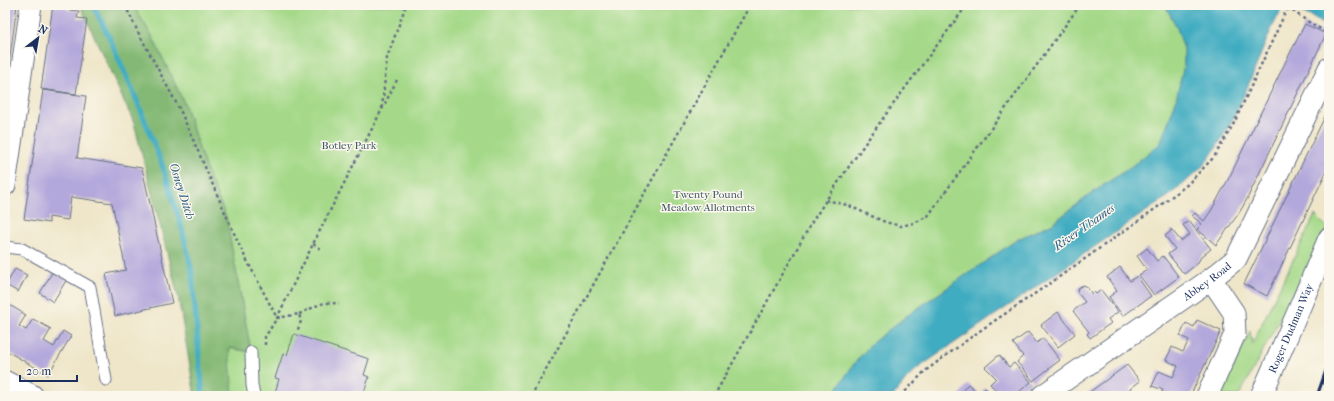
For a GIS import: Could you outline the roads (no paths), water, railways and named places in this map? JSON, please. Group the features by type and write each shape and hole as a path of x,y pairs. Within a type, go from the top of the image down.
{"main road":[{"path":"5,382 32,396"}],"street":[{"path":"5,185 31,5"},
{"name":"Abbey Road","path":"1042,396 1211,279 1236,259 1329,68"},
{"name":"Roger Dudman Way","path":"1261,396 1329,238"},
{"path":"1207,396 1235,334 1234,313 1211,279"}],"lane":[{"path":"5,247 22,248 90,287 106,380"},
{"path":"251,352 252,385 254,396"}],"water":[{"name":"River Thames","path":"1165,5 1284,5 1271,30 1236,112 1214,151 1202,167 1170,195 918,368 893,396 834,396 840,384 854,364 872,343 908,315 1018,239 1053,223 1160,144 1175,104 1184,65 1184,49 1177,28"},
{"path":"1286,5 1329,5 1329,29 1312,17"}],"waterway":[{"name":"Osney Ditch","path":"93,5 111,41 138,103 163,167 182,228 192,272 203,396"}],"railway":[{"path":"1317,396 1329,362"},
{"path":"1326,396 1329,388"}],"park label":[{"name":"Botley Park","path":"349,145"},
{"name":"Twenty Pound Meadow Allotments","path":"708,200"}]}
